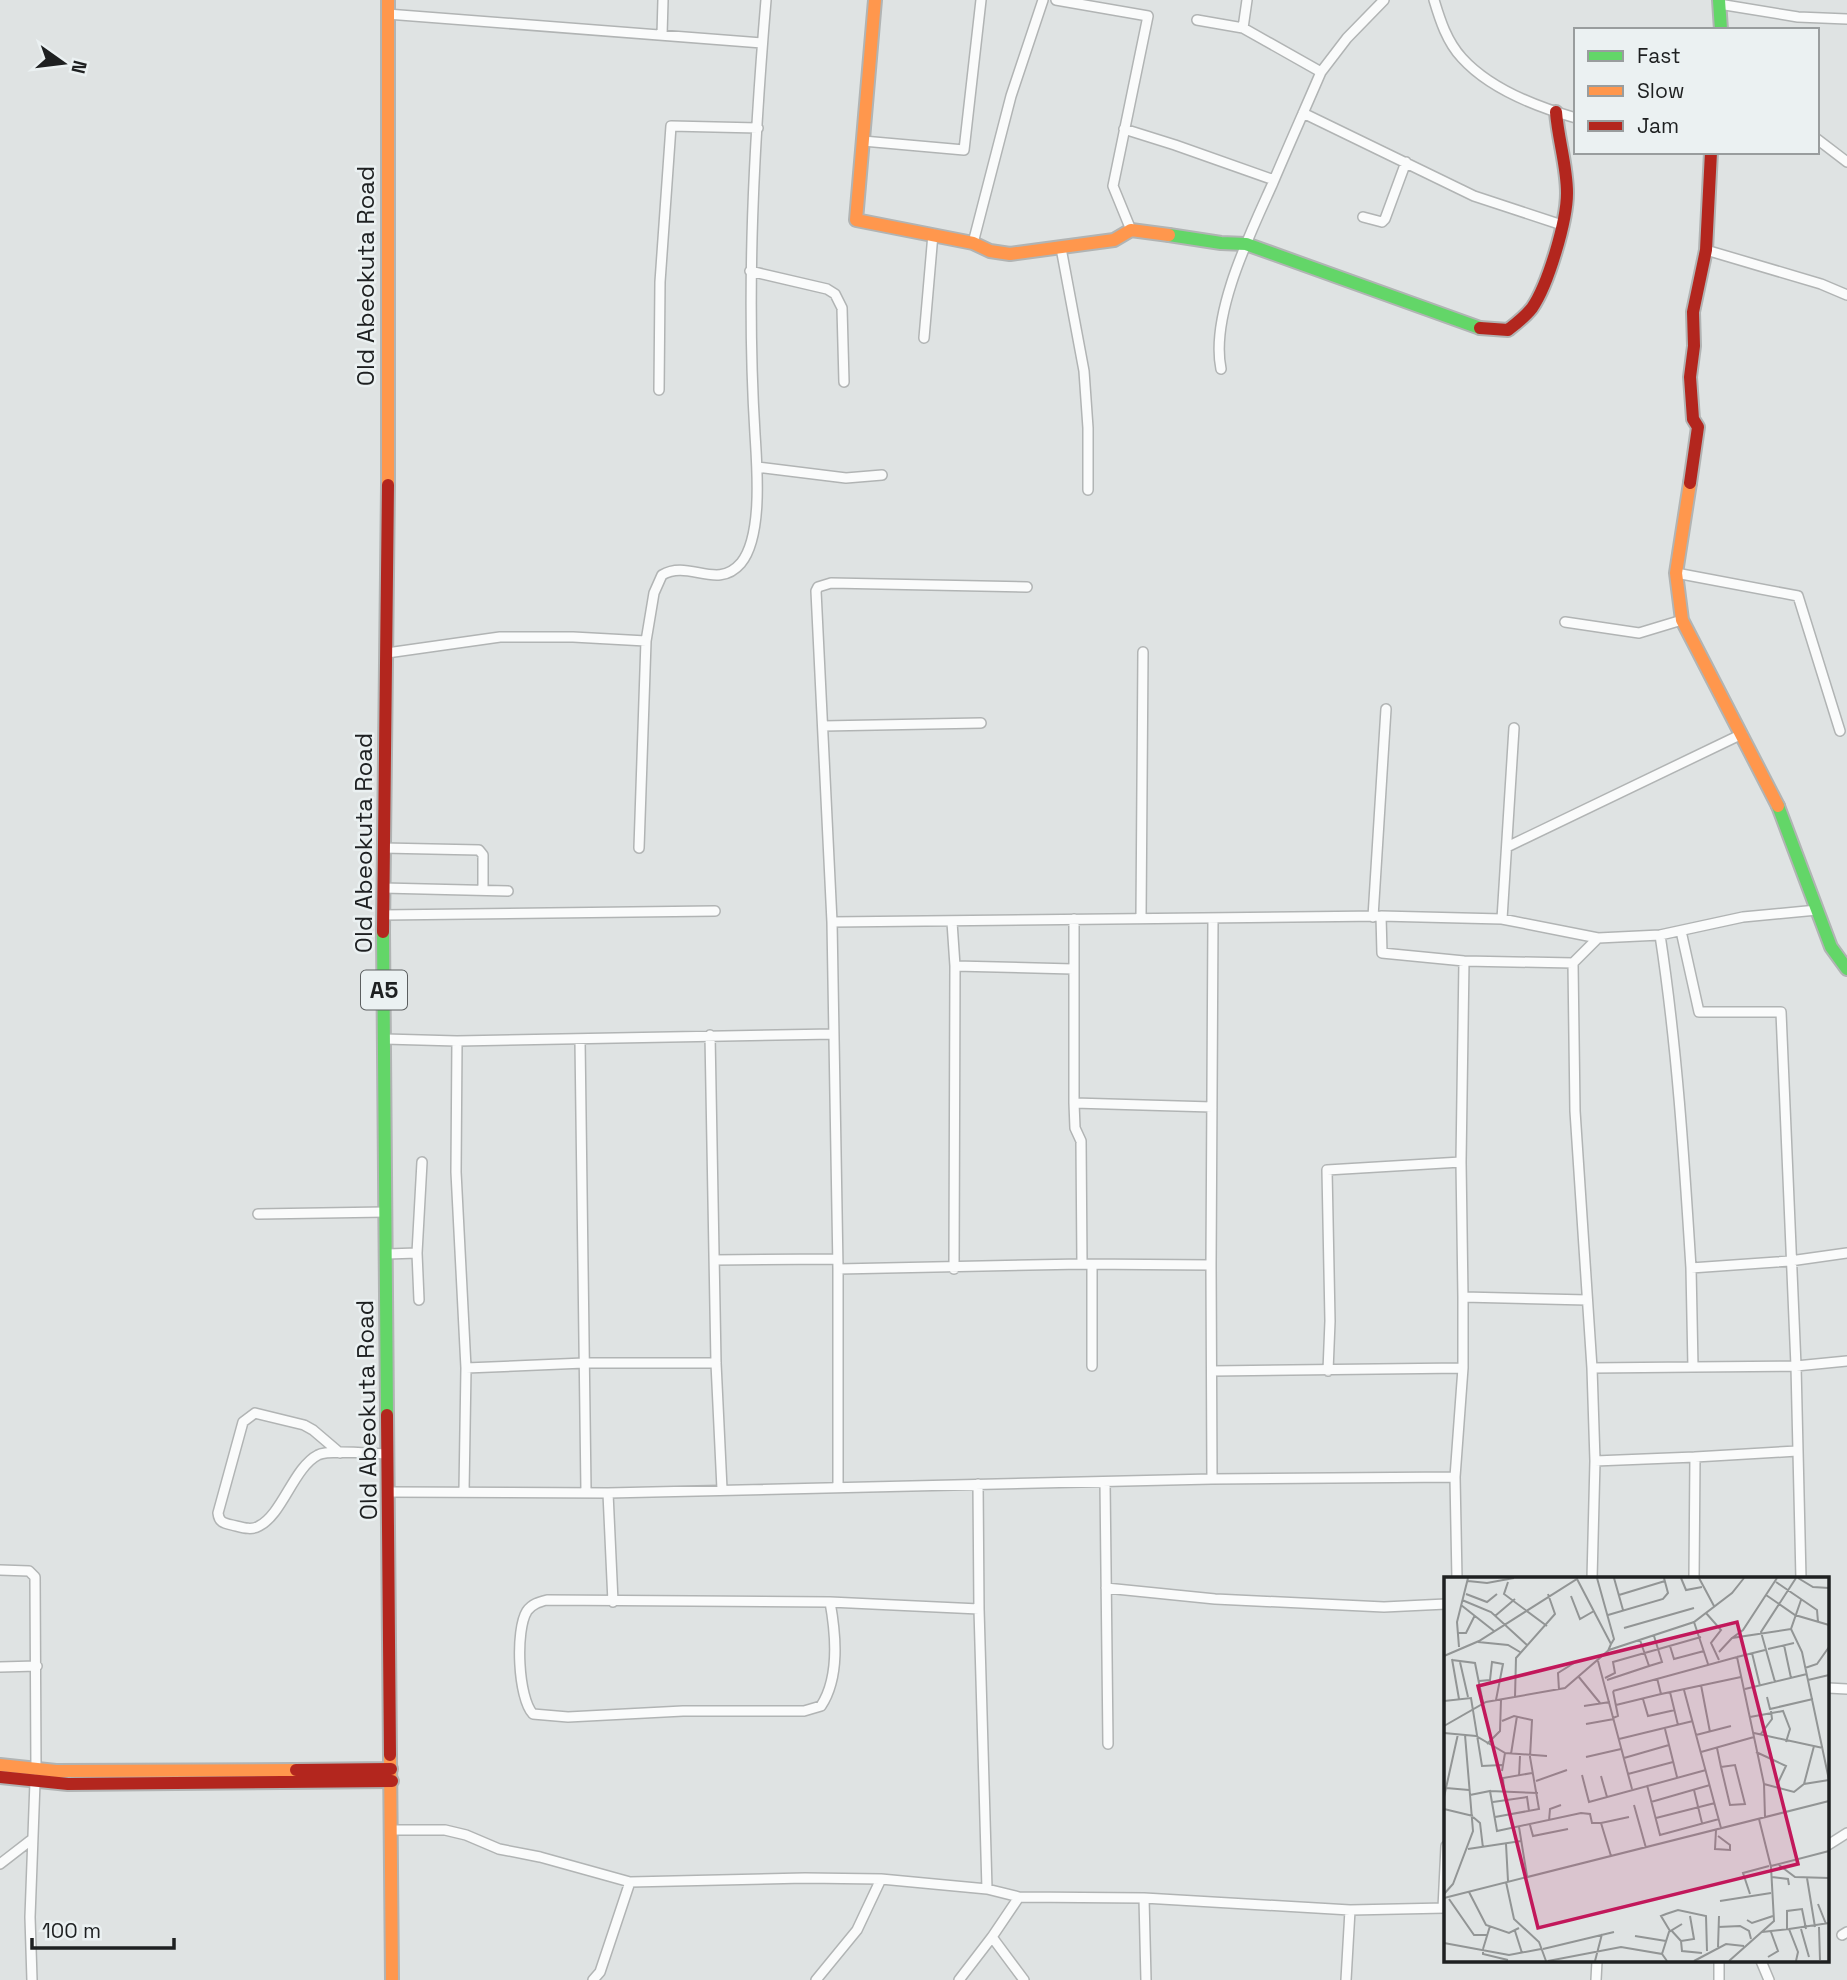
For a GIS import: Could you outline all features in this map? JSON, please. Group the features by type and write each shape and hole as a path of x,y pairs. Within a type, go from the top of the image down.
{"main road":[{"name":"Old Abeokuta Road","path":"388,0 387,653 383,915 392,1980"},
{"path":"874,0 856,220 973,243 990,251 1010,254 1061,248 1114,240 1131,230 1246,244 1394,296 1467,325 1490,330 1508,330 1525,317 1534,305 1567,207 1556,112"},
{"path":"1719,2 1721,28"},
{"path":"1711,154 1706,250 1693,312 1694,346 1690,377 1693,419 1698,427 1676,573 1682,620 1779,806 1831,947 1847,969"},
{"path":"0,1765 68,1784 392,1775"},
{"path":"0,1777 36,1776"}],"street":[{"path":"662,35 663,0"},
{"path":"639,848 646,641 654,593 662,575 678,570 723,576 740,564 749,551 756,512 757,467 750,271 766,0"},
{"path":"863,141 964,150 981,0"},
{"path":"973,243 1011,96 1043,0"},
{"path":"1056,0 1148,16 1113,186 1131,230"},
{"path":"1243,29 1247,0"},
{"path":"1221,369 1220,331 1234,275 1321,72 1347,38 1384,0"},
{"path":"1434,0 1443,27 1461,57 1487,80 1556,112 1574,117"},
{"path":"1719,2 1798,17 1847,19"},
{"path":"387,14 762,43"},
{"path":"1196,20 1243,29 1321,72"},
{"path":"1303,113 1474,196 1562,225"},
{"path":"659,390 660,282 671,125 758,128"},
{"path":"1124,129 1274,180"},
{"path":"1819,140 1847,162"},
{"path":"1363,217 1382,222 1385,219 1406,162"},
{"path":"924,338 933,234"},
{"path":"1061,248 1084,371 1088,490"},
{"path":"1706,250 1821,284 1847,295"},
{"path":"750,271 827,289 835,294 842,308 844,382"},
{"path":"757,467 846,478 882,475"},
{"path":"1676,573 1798,596 1840,731"},
{"path":"838,1487 832,922 816,591 818,587 831,583 1027,587"},
{"path":"1565,622 1639,633 1682,620"},
{"path":"387,653 500,637 646,641"},
{"path":"1141,918 1143,652"},
{"path":"1386,709 1377,917 1382,953 1464,961 1573,963"},
{"path":"823,726 981,723"},
{"path":"1502,919 1514,728"},
{"path":"1507,847 1742,734"},
{"path":"383,848 479,850 483,855 483,890"},
{"path":"383,888 508,891"},
{"path":"832,922 1141,918 1502,919 1598,938 1660,935 1743,917 1817,910"},
{"path":"383,915 715,911"},
{"path":"1074,919 1074,1104 1075,1128 1082,1141 1092,1366"},
{"path":"1212,1479 1213,919"},
{"path":"952,922 955,966 954,1269"},
{"path":"1681,931 1699,1012 1781,1012 1796,1366 1801,1577"},
{"path":"1660,935 1671,1007 1680,1098 1691,1268 1693,1367"},
{"path":"1592,1577 1595,1461 1592,1368 1575,1111 1573,963 1598,938"},
{"path":"1457,1577 1455,1477 1462,1368 1464,961"},
{"path":"955,966 1073,970"},
{"path":"385,1039 580,1040 834,1034"},
{"path":"710,1035 716,1363 722,1489"},
{"path":"580,1040 586,1491"},
{"path":"457,1041 456,1172 466,1368 464,1491"},
{"path":"1074,1104 1212,1107"},
{"path":"419,1300 422,1162"},
{"path":"1328,1371 1330,1321 1327,1170 1461,1162"},
{"path":"258,1214 386,1212"},
{"path":"1691,1268 1790,1261 1847,1252"},
{"path":"387,1254 418,1253"},
{"path":"714,1260 954,1269 1211,1265"},
{"path":"1463,1297 1587,1300"},
{"path":"1592,1368 1796,1366 1847,1361"},
{"path":"466,1368 584,1363 716,1363"},
{"path":"1212,1371 1462,1368"},
{"path":"340,1453 304,1425 255,1413 247,1417 243,1422 218,1513 219,1519 223,1523 248,1529 259,1527 310,1459 321,1453 388,1454"},
{"path":"1595,1461 1797,1451"},
{"path":"1694,1577 1695,1457"},
{"path":"389,1492 608,1493 1212,1479 1455,1477"},
{"path":"1105,1482 1108,1744"},
{"path":"978,1484 987,1889"},
{"path":"608,1493 613,1602"},
{"path":"0,1570 29,1571 35,1577 37,1666 36,1776 31,1840 32,1980"},
{"path":"1106,1588 1160,1595 1350,1606 1444,1604"},
{"path":"830,1602 835,1649 830,1689 821,1706 804,1711 683,1711 568,1717 533,1714 526,1707 519,1650 525,1615 530,1607 547,1600 830,1602 979,1609"},
{"path":"0,1667 37,1666"},
{"path":"1829,1688 1847,1689"},
{"path":"392,1830 445,1830 466,1835 499,1849 540,1857 630,1882 881,1879 987,1889 1019,1897 1144,1898 1350,1910 1444,1908"},
{"path":"1829,1844 1847,1833"},
{"path":"0,1864 31,1840"},
{"path":"816,1980 857,1930 881,1879"},
{"path":"593,1980 600,1972 630,1882"},
{"path":"959,1980 1019,1897"},
{"path":"1144,1898 1146,1980"},
{"path":"1346,1980 1350,1910"},
{"path":"992,1937 1024,1980"},
{"path":"1596,1980 1597,1962"},
{"path":"1718,1962 1719,1980"},
{"path":"1761,1962 1769,1980"},
{"path":"600,1972 609,1980"}],"traffic: fast":[{"path":"1719,0 1721,28"},
{"path":"1169,235 1246,244 1480,328"},
{"path":"1778,806 1831,947 1847,969"},
{"path":"383,932 387,1415"}],"traffic: slow":[{"path":"388,0 388,485"},
{"path":"875,0 856,220 973,243 990,251 1010,254 1114,240 1131,230 1169,235"},
{"path":"1690,483 1676,573 1682,620 1778,806"},
{"path":"390,1755 392,1980"},
{"path":"0,1765 56,1771 296,1770"}],"traffic: jam":[{"path":"1480,328 1508,330 1518,322 1532,308 1550,269 1564,220 1567,193 1556,112"},
{"path":"1690,483 1698,427 1693,419 1690,377 1694,346 1693,312 1706,250 1711,154"},
{"path":"383,932 388,485"},
{"path":"387,1415 390,1755"},
{"path":"296,1770 391,1769"},
{"path":"0,1777 68,1784 392,1781"}]}
